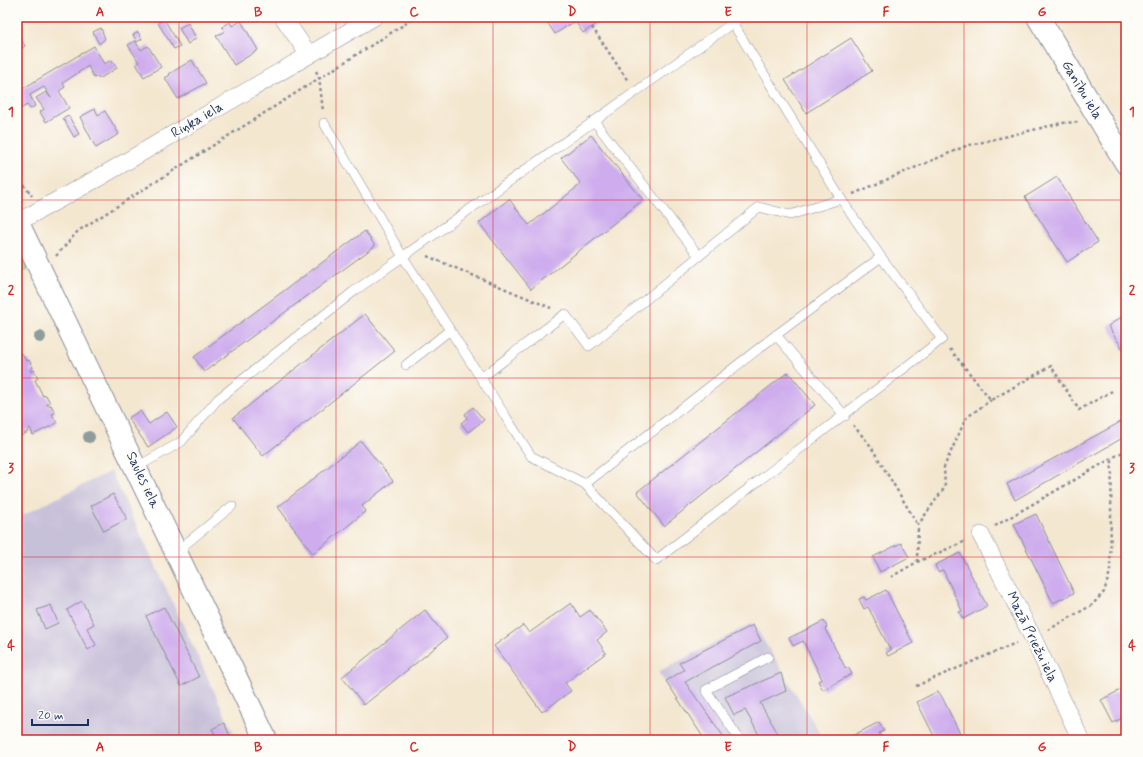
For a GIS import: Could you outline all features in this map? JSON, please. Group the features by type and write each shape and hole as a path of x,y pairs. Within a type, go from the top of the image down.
{"street":[{"path":"283,17 309,55"},
{"name":"Riņķa iela","path":"18,221 105,174 374,17"},
{"name":"Ganību iela","path":"1038,17 1126,163"},
{"name":"Saules iela","path":"18,221 266,740"},
{"name":"Mazā Priežu iela","path":"981,535 1032,636 1081,740"}],"lane":[{"path":"136,467 182,442 218,399 353,292 741,17"},
{"path":"324,123 403,257 531,456 585,484 656,560 845,416 942,339 881,257 841,199 732,22"},
{"path":"594,120 699,256"},
{"path":"481,378 564,314 589,346 759,207 790,215 841,199"},
{"path":"585,484 776,335 881,257"},
{"path":"406,365 450,330"},
{"path":"776,335 845,416"},
{"path":"176,552 232,506"},
{"path":"740,740 706,690 768,657"}],"path":[{"path":"52,261 78,231 416,17"},
{"path":"592,27 635,92"},
{"path":"309,55 319,77 324,123"},
{"path":"841,199 966,146 1062,123 1100,120"},
{"path":"412,250 564,314"},
{"path":"942,339 991,400"},
{"path":"918,525 945,487 944,467 966,418 991,400 1051,366 1079,410 1112,391"},
{"path":"845,416 870,445 918,525 917,562"},
{"path":"892,577 917,562 981,535 1126,450"},
{"path":"916,686 984,655 1057,626 1092,605 1104,592 1110,572 1112,457"}],"shaded area":[{"path":"111,471 237,740 17,740 17,518"},
{"path":"753,623 824,740 704,740 658,672"}],"green space":[{"path":"17,247 29,270 17,274"}],"building":[{"path":"544,17 598,17 601,21 583,33 575,21 555,34"},
{"path":"164,19 180,46 174,49 158,23"},
{"path":"241,21 258,50 234,65 216,36 225,31 222,27 230,22 232,26"},
{"path":"188,23 196,38 188,44 179,28"},
{"path":"101,28 105,39 99,44 93,32"},
{"path":"138,32 142,39 137,42 133,35"},
{"path":"19,35 25,46 17,51 17,36"},
{"path":"851,38 872,71 806,113 785,80"},
{"path":"135,41 141,50 148,46 161,67 144,77 136,64 139,62 128,45"},
{"path":"94,46 104,64 111,60 117,68 99,79 98,76 94,78 88,66 63,83 65,87 59,91 69,108 46,122 40,112 44,109 36,98 46,92 51,98 44,87 30,95 35,106 30,109 27,105 17,111 17,92"},
{"path":"192,60 206,83 178,99 165,78"},
{"path":"95,109 98,115 105,111 119,134 96,148 80,117"},
{"path":"68,115 79,134 74,137 63,118"},
{"path":"591,135 643,200 531,289 479,223 509,199 529,225 581,184 561,158"},
{"path":"1057,177 1098,242 1067,262 1025,197"},
{"path":"365,231 375,246 204,372 194,357"},
{"path":"365,314 395,351 263,456 233,418"},
{"path":"1126,314 1126,354 1108,326"},
{"path":"22,353 26,361 29,360 33,368 30,370 31,372 34,370 38,378 35,380 43,396 46,395 50,403 47,404 48,406 51,405 55,413 52,414 57,423 33,435 30,428 27,430 28,432 19,437 17,435 17,355"},
{"path":"788,372 815,405 664,526 637,492"},
{"path":"473,407 484,420 468,432 461,423 467,418 465,414"},
{"path":"140,411 149,424 167,412 177,427 148,447 128,418"},
{"path":"1126,419 1126,436 1015,500 1007,484"},
{"path":"361,441 393,481 362,506 366,511 313,554 278,507"},
{"path":"113,494 127,519 104,531 91,506"},
{"path":"1036,514 1074,593 1053,603 1014,524"},
{"path":"901,543 909,557 880,572 873,557"},
{"path":"960,553 987,606 963,619 959,612 962,611 943,570 938,572 935,565"},
{"path":"886,590 913,643 888,656 886,653 891,650 868,607 864,609 859,599 864,597 866,600"},
{"path":"82,601 94,624 87,628 96,645 88,650 67,610"},
{"path":"571,603 580,617 590,610 607,632 597,640 606,653 565,683 571,691 542,712 494,646 523,625 529,633"},
{"path":"51,605 58,623 45,629 37,610"},
{"path":"164,607 199,677 181,686 146,616"},
{"path":"425,610 447,638 364,705 342,677"},
{"path":"824,621 827,627 825,629 846,669 848,667 852,674 823,690 818,681 822,679 803,641 793,646 789,638"},
{"path":"753,625 761,641 685,682 726,740 705,740 666,681 684,670 679,663"},
{"path":"781,673 786,691 760,703 782,740 762,740 745,710 734,715 725,697"},
{"path":"1126,687 1126,716 1113,723 1101,700"},
{"path":"938,691 963,740 936,740 917,702"},
{"path":"879,722 884,731 879,733 883,740 852,740 850,737"},
{"path":"224,723 232,740 218,740 212,729"}]}
